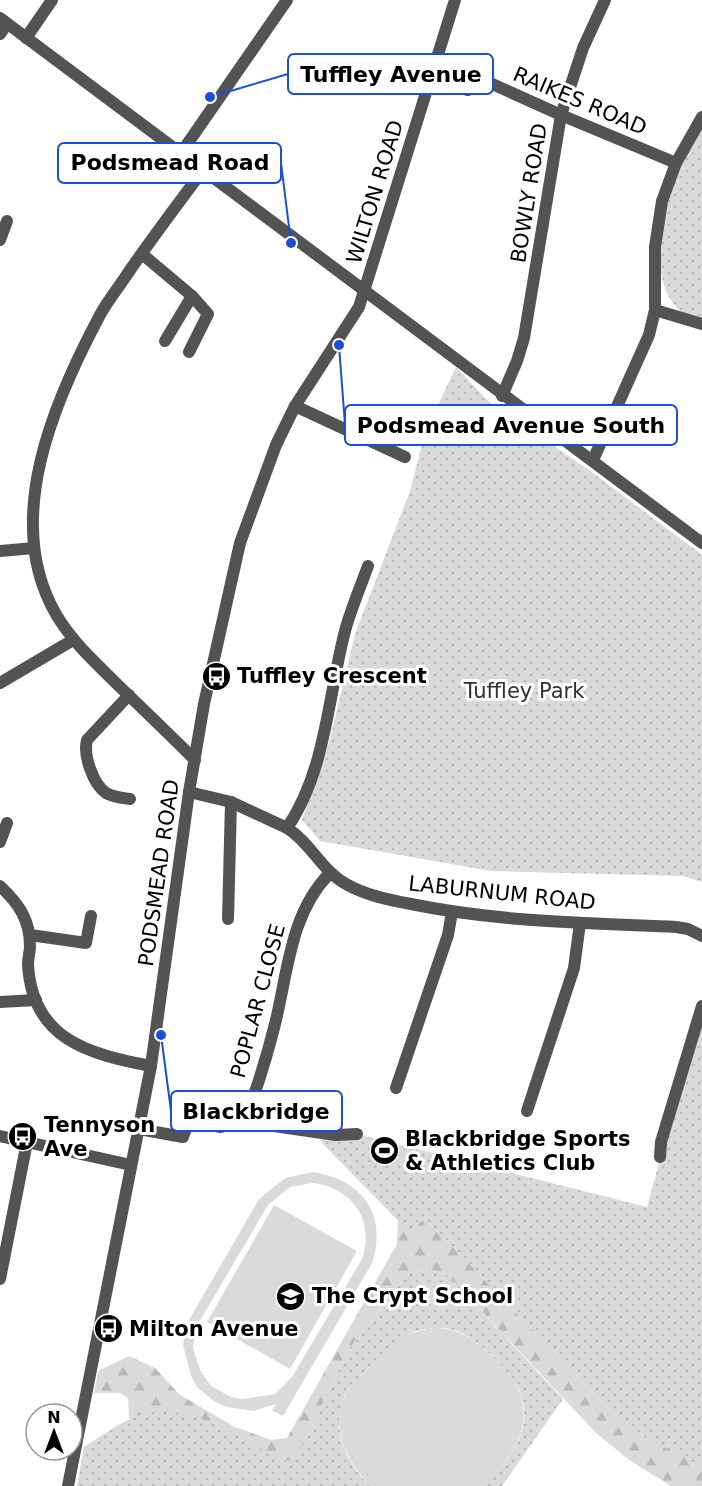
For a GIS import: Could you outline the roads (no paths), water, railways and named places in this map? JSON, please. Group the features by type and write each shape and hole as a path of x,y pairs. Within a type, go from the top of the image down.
{"street":[{"path":"26,38 52,0"},
{"path":"181,153 287,0"},
{"name":"WILTON ROAD","path":"365,292 455,0"},
{"name":"BOWLY ROAD","path":"502,396 518,361 524,338 561,116 583,48 605,0"},
{"path":"2,25 26,38 502,396 593,460 702,543"},
{"name":"RAIKES ROAD","path":"437,58 561,116 676,163"},
{"path":"413,69 468,90"},
{"path":"593,460 649,334 655,310 657,230 662,201 676,163 702,117"},
{"path":"195,760 73,640 56,614 34,548 33,520 36,485 64,392 101,313 202,170"},
{"path":"0,240 7,221"},
{"path":"142,254 192,296 208,314 189,352"},
{"name":"PODSMEAD ROAD","path":"68,1486 151,1065 189,792 240,543 276,445 295,406 359,307 365,292"},
{"path":"165,341 192,296"},
{"path":"655,310 702,324"},
{"path":"295,406 405,457"},
{"path":"0,551 34,548"},
{"path":"287,828 296,815 323,742 345,631 368,566"},
{"path":"0,683 73,640"},
{"path":"325,661 339,663"},
{"path":"129,695 87,740 85,756 101,789 109,795 130,799"},
{"name":"LABURNUM ROAD","path":"189,792 231,802 287,828 302,837 329,874 348,886 381,898 452,912 580,923 676,927 688,929 702,936"},
{"path":"228,919 231,802"},
{"path":"0,842 7,823"},
{"name":"POPLAR CLOSE","path":"329,874 303,912 295,932 275,1024 253,1105 267,1125 336,1135 357,1134"},
{"path":"0,886 17,902 27,920 30,935 28,964 36,1000 58,1034 95,1054 151,1065"},
{"path":"396,1088 448,935 452,912"},
{"path":"30,935 86,944 91,916"},
{"path":"527,1111 574,968 580,923"},
{"path":"0,1002 36,1000"},
{"path":"660,1157 661,1142 702,1006"},
{"path":"139,1129 183,1137 189,1121 221,1127"},
{"path":"0,1136 131,1165"},
{"path":"0,1279 27,1142"}],"place":[{"name":"Tuffley Avenue","path":"210,97"},
{"name":"Podsmead Road","path":"291,243"},
{"name":"Podsmead Avenue South","path":"339,345"},
{"name":"Tuffley Crescent","path":"216,676"},
{"name":"Blackbridge","path":"161,1035"},
{"name":"Tennyson Ave","path":"23,1137"},
{"name":"Blackbridge Sports & Athletics Club","path":"384,1151"},
{"name":"The Crypt School","path":"291,1296"},
{"name":"Milton Avenue","path":"108,1329"}],"park label":[{"name":"Tuffley Park","path":"524,691"}]}
